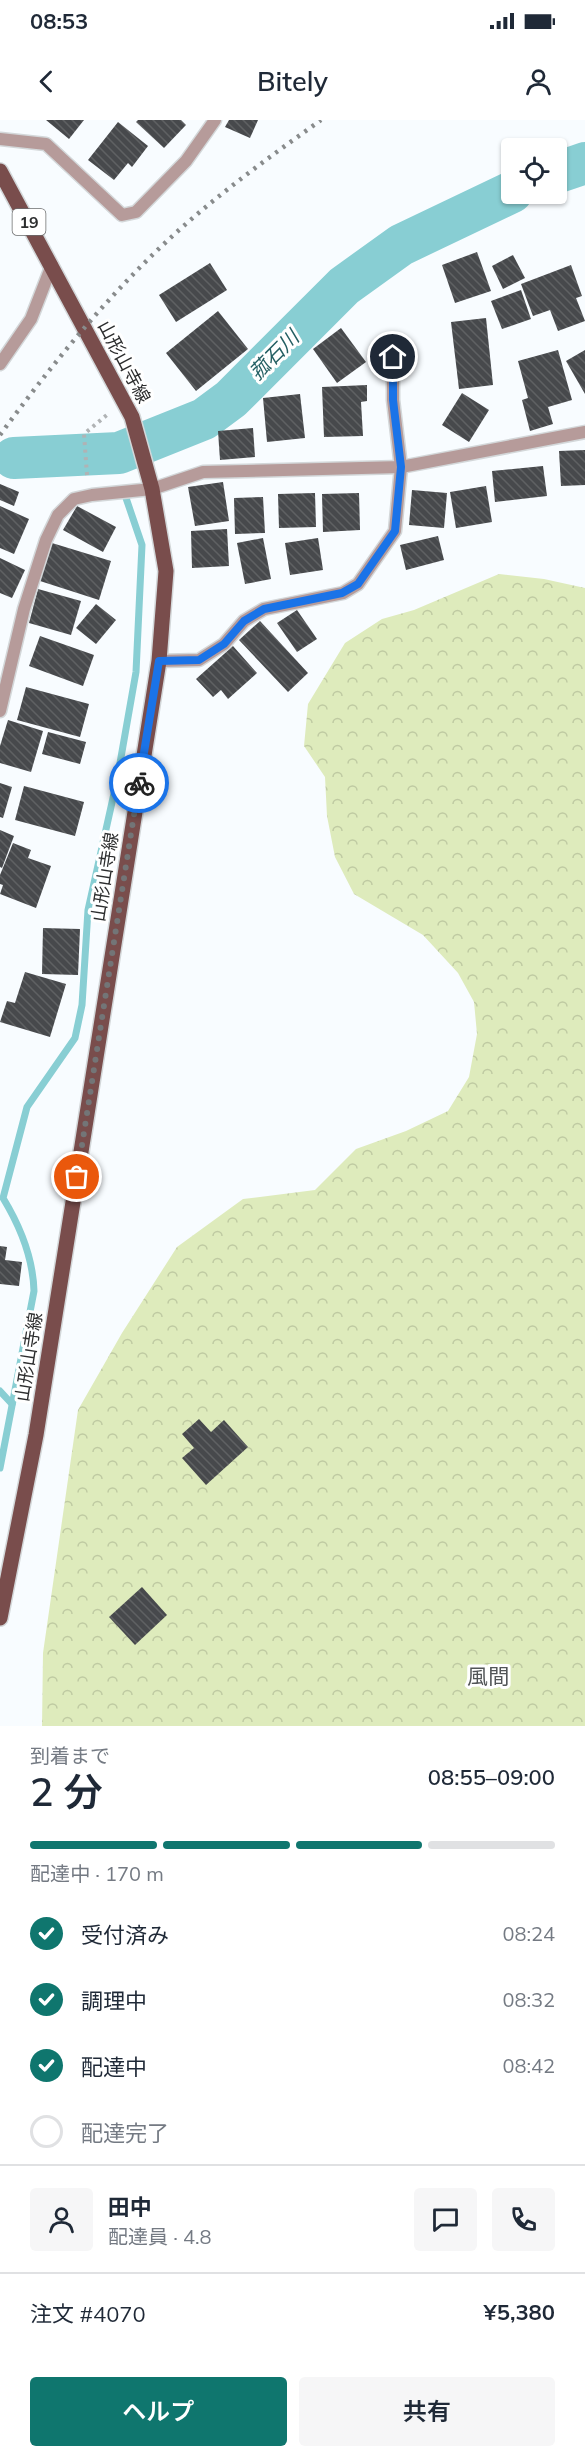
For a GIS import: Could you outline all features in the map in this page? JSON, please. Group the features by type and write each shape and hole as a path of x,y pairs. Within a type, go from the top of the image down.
{"main road":[{"name":"山形山寺線","path":"0,171 132,417 144,467 152,489 166,571 159,661 36,1435 0,1618"}],"lane":[{"path":"0,139 46,144 122,215 136,212 186,161 214,120"},
{"path":"0,364 31,320 52,265"},
{"path":"159,661 199,660 224,644 244,621 264,609 342,593 358,584 395,531 401,467 393,400 393,357"},
{"path":"0,711 24,609 46,540 58,515 74,499 152,489 203,472 401,467 585,432"}],"path":[{"path":"87,475 84,435 108,414"}],"green space":[{"path":"499,574 544,579 585,588 585,1726 42,1726 43,1653 78,1410 122,1333 177,1247 243,1199 315,1190 356,1149 406,1131 448,1111 469,1077 477,1034 474,1002 458,973 423,935 354,894 335,857 327,816 325,777 304,746 308,704 345,643 382,619 414,610"}],"building":[{"path":"46,120 84,120 69,139"},
{"path":"138,120 181,120 186,125 164,148 136,122"},
{"path":"229,120 258,120 250,138 225,127"},
{"path":"118,122 148,146 132,167 128,163 114,180 88,160"},
{"path":"477,252 491,291 455,303 442,265"},
{"path":"513,255 525,278 503,289 492,266"},
{"path":"210,263 227,290 176,322 159,295"},
{"path":"571,265 582,296 576,298 585,321 558,331 550,310 533,316 521,284"},
{"path":"521,290 531,319 502,329 491,301"},
{"path":"218,311 248,349 196,391 166,353"},
{"path":"486,318 493,385 459,389 451,322"},
{"path":"341,328 366,362 337,383 313,349"},
{"path":"558,350 572,400 548,407 553,424 530,431 522,400 528,398 518,361"},
{"path":"585,350 585,394 566,361"},
{"path":"367,385 367,401 361,402 363,436 324,437 322,387"},
{"path":"462,393 489,410 469,442 442,425"},
{"path":"300,394 305,438 267,442 263,398"},
{"path":"253,428 255,457 220,460 218,431"},
{"path":"585,450 585,485 561,486 559,451"},
{"path":"543,466 547,496 495,502 492,471"},
{"path":"223,482 229,521 195,526 188,487"},
{"path":"0,484 19,492 14,506 0,500"},
{"path":"486,486 492,522 456,528 450,492"},
{"path":"412,490 447,493 444,528 409,525"},
{"path":"315,493 316,527 279,528 278,494"},
{"path":"359,493 360,530 323,532 322,494"},
{"path":"263,497 265,533 235,534 234,498"},
{"path":"0,506 29,519 14,554 0,548"},
{"path":"77,506 116,527 103,552 63,530"},
{"path":"227,529 229,566 192,568 191,531"},
{"path":"438,536 444,560 406,570 400,545"},
{"path":"263,538 271,579 245,584 237,543"},
{"path":"318,538 323,570 290,575 285,543"},
{"path":"52,543 111,561 99,600 40,581"},
{"path":"0,558 25,570 12,598 0,593"},
{"path":"38,589 81,601 71,635 29,623"},
{"path":"96,604 116,620 96,644 76,628"},
{"path":"297,610 317,639 297,652 277,623"},
{"path":"260,621 308,673 288,692 239,640"},
{"path":"40,636 94,655 83,686 29,666"},
{"path":"233,646 257,673 228,699 221,690 213,697 196,679"},
{"path":"26,687 89,704 80,737 17,720"},
{"path":"8,720 43,731 31,772 0,763 0,746"},
{"path":"48,732 86,742 80,764 42,754"},
{"path":"0,783 12,787 3,818 0,817"},
{"path":"24,786 84,802 75,836 15,820"},
{"path":"0,830 14,836 2,868 0,867"},
{"path":"13,843 31,850 28,858 51,866 36,908 0,894 3,885 0,884 0,875"},
{"path":"43,928 80,929 78,975 42,974"},
{"path":"25,972 66,984 50,1037 0,1022 7,1001 15,1003"},
{"path":"0,1246 7,1247 5,1260 22,1262 19,1286 0,1284"},
{"path":"199,1419 211,1432 224,1420 248,1447 206,1485 182,1458 194,1448 182,1434"},
{"path":"142,1587 167,1615 135,1645 109,1617"}],"waterway":[{"name":"菰石川","path":"567,169 585,163"},
{"name":"菰石川","path":"14,458 119,453 204,419 231,399 344,286 401,245 501,197"},
{"path":"111,453 114,462"},
{"path":"0,1468 34,1291 25,1243 3,1198 27,1107 75,1038 82,1005 88,910 117,780 136,672 142,545 126,498"},
{"path":"0,1391 12,1404"}],"railway":[{"path":"0,435 78,335 143,264 184,225 222,194 321,120"}],"way so far":[{"path":"77,1177 139,783"}],"district":[{"name":"風間","path":"488,1677"}],"route":[{"path":"139,783 159,661 199,660 224,644 244,621 264,609 318,596 342,593 358,584 395,531 401,467 393,400 393,357"}]}
